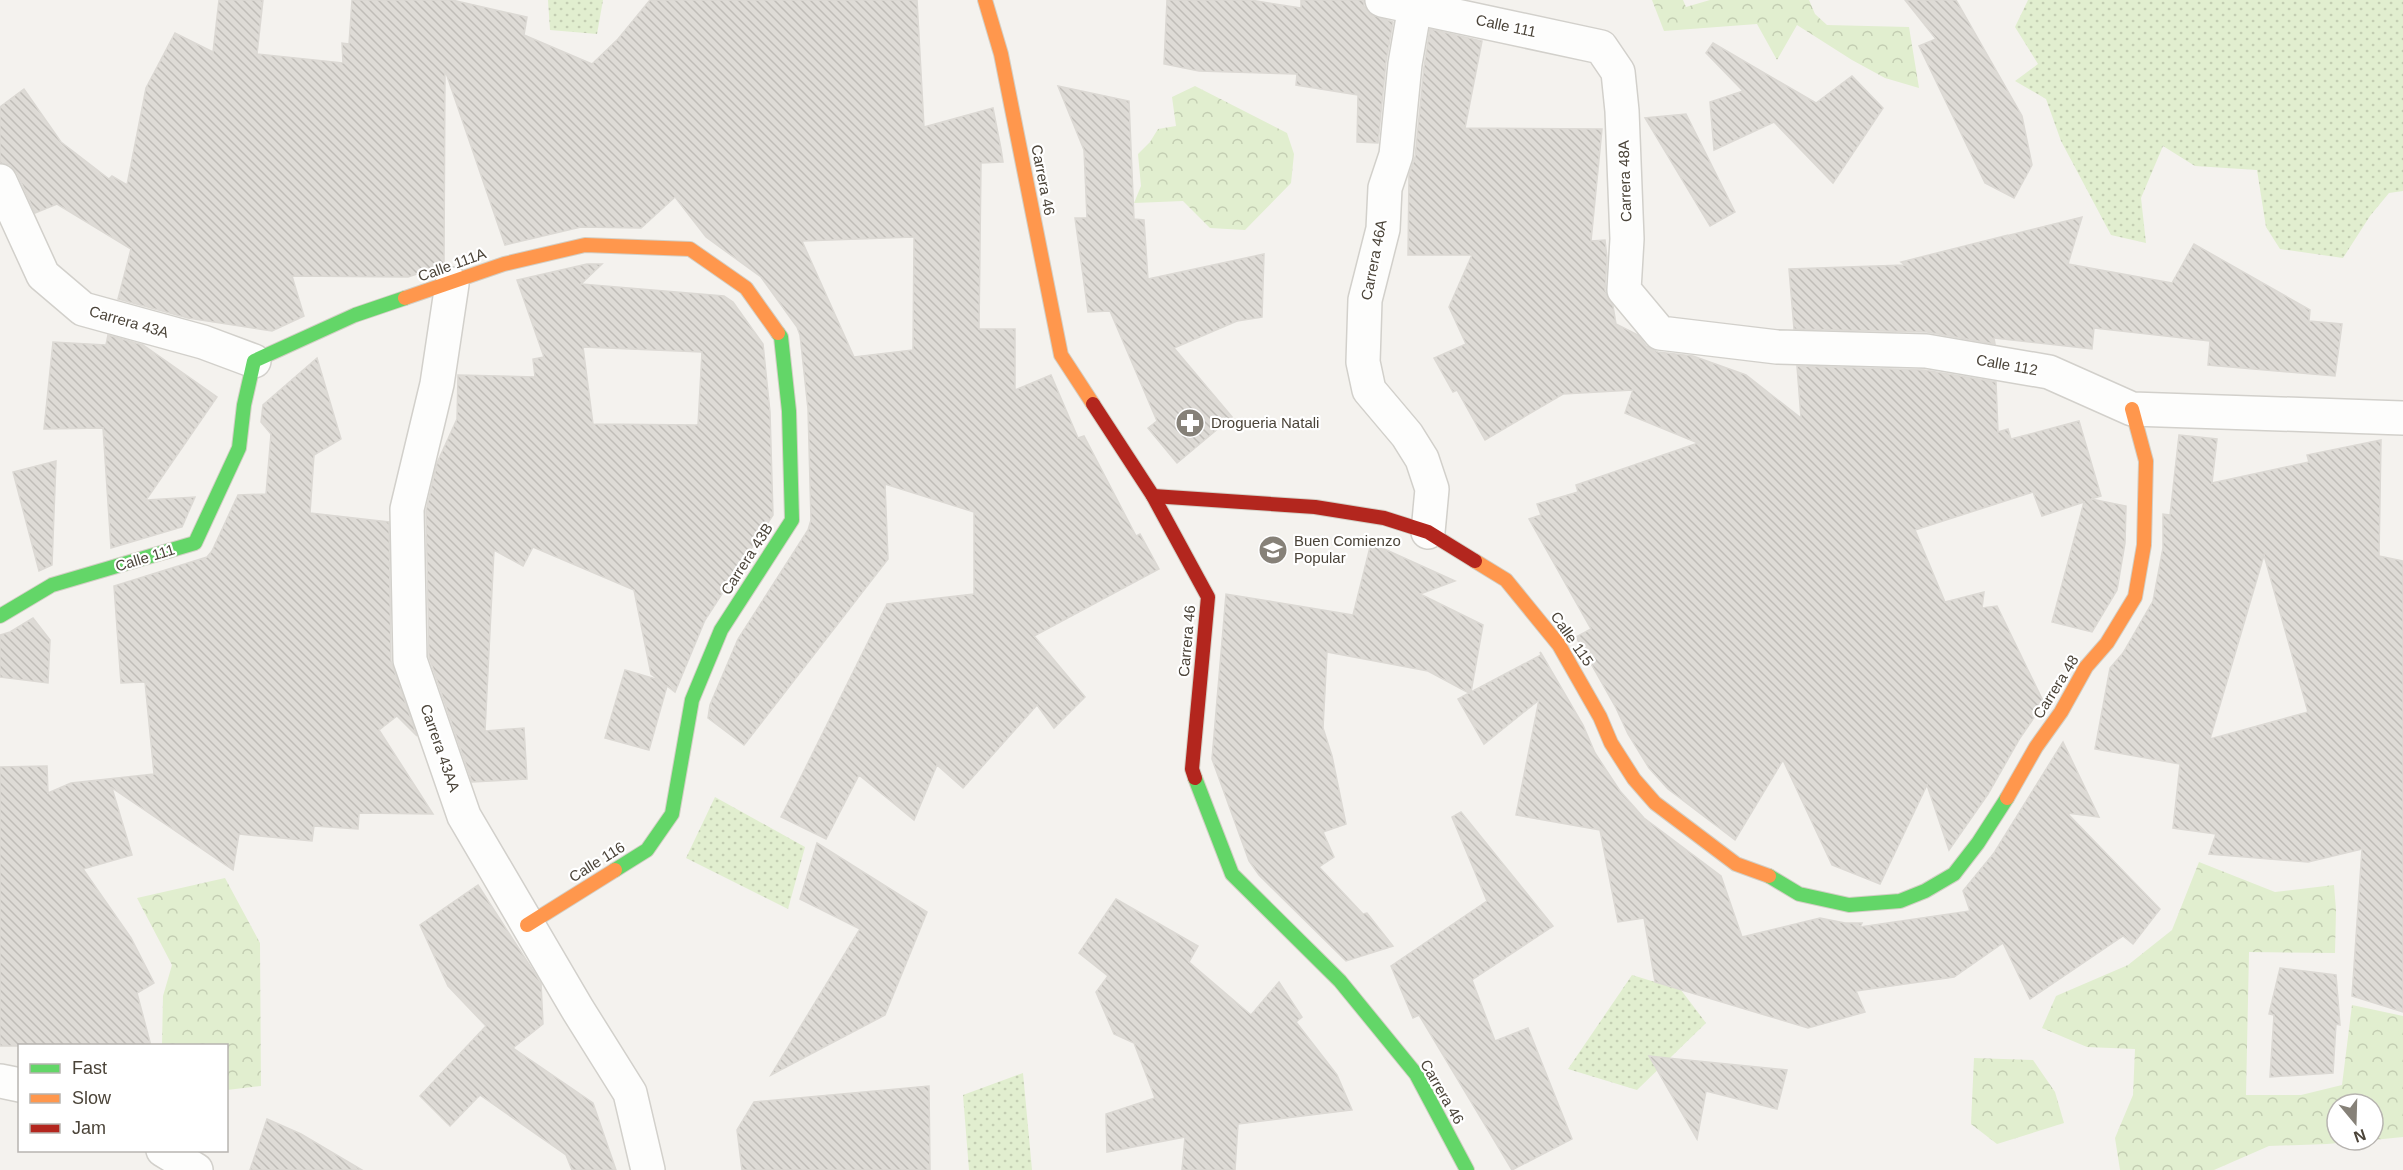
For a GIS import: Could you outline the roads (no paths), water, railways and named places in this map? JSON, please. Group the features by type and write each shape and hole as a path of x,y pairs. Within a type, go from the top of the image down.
{"street":[{"name":"Carrera 46","path":"986,0 1001,54 1061,355 1153,495 1208,597 1192,769 1232,874 1340,981 1416,1074 1467,1170"},
{"name":"Calle 111","path":"1382,0 1601,47 1618,72"},
{"name":"Carrera 46A","path":"1415,6 1409,36 1396,155 1385,188 1383,229 1365,300 1363,362 1369,390 1407,435 1422,459 1432,489 1428,532"},
{"name":"Carrera 48A","path":"1618,72 1622,111 1627,239 1624,290"},
{"name":"Carrera 43A","path":"0,181 43,275 83,309 204,342 254,361"},
{"name":"Calle 111A","path":"254,361 355,315 452,284 504,264 585,245 690,249 746,288"},
{"name":"Carrera 43AA","path":"452,284 437,384 407,508 410,660 464,816 527,925 630,1093 648,1170"},
{"name":"Carrera 43B","path":"672,814 692,700 712,650 721,630 792,520 789,411 781,337 746,288"},
{"name":"Calle 112","path":"1624,290 1660,333 1777,347 1926,351 2049,372 2132,409 2403,418"},
{"name":"Calle 111","path":"0,616 52,585 195,543 239,448 244,405 254,361"},
{"name":"Carrera 48","path":"1900,901 1925,891 1954,874 1972,851 2004,804 2036,747 2061,712 2086,667 2107,644 2135,597 2144,545 2146,461 2132,409"},
{"name":"Calle 115","path":"1153,495 1315,507 1384,518 1428,532 1506,580 1514,588 1559,645 1595,707 1611,743 1634,779 1655,802 1736,864 1773,878 1799,894 1849,905 1900,901"},
{"name":"Calle 116","path":"527,925 647,850 672,814"},
{"path":"0,1081 18,1086"},
{"path":"165,1152 196,1170"}],"place":[{"name":"Drogueria Natali","path":"1190,423"},
{"name":"Buen Comienzo Popular","path":"1273,550"}]}
